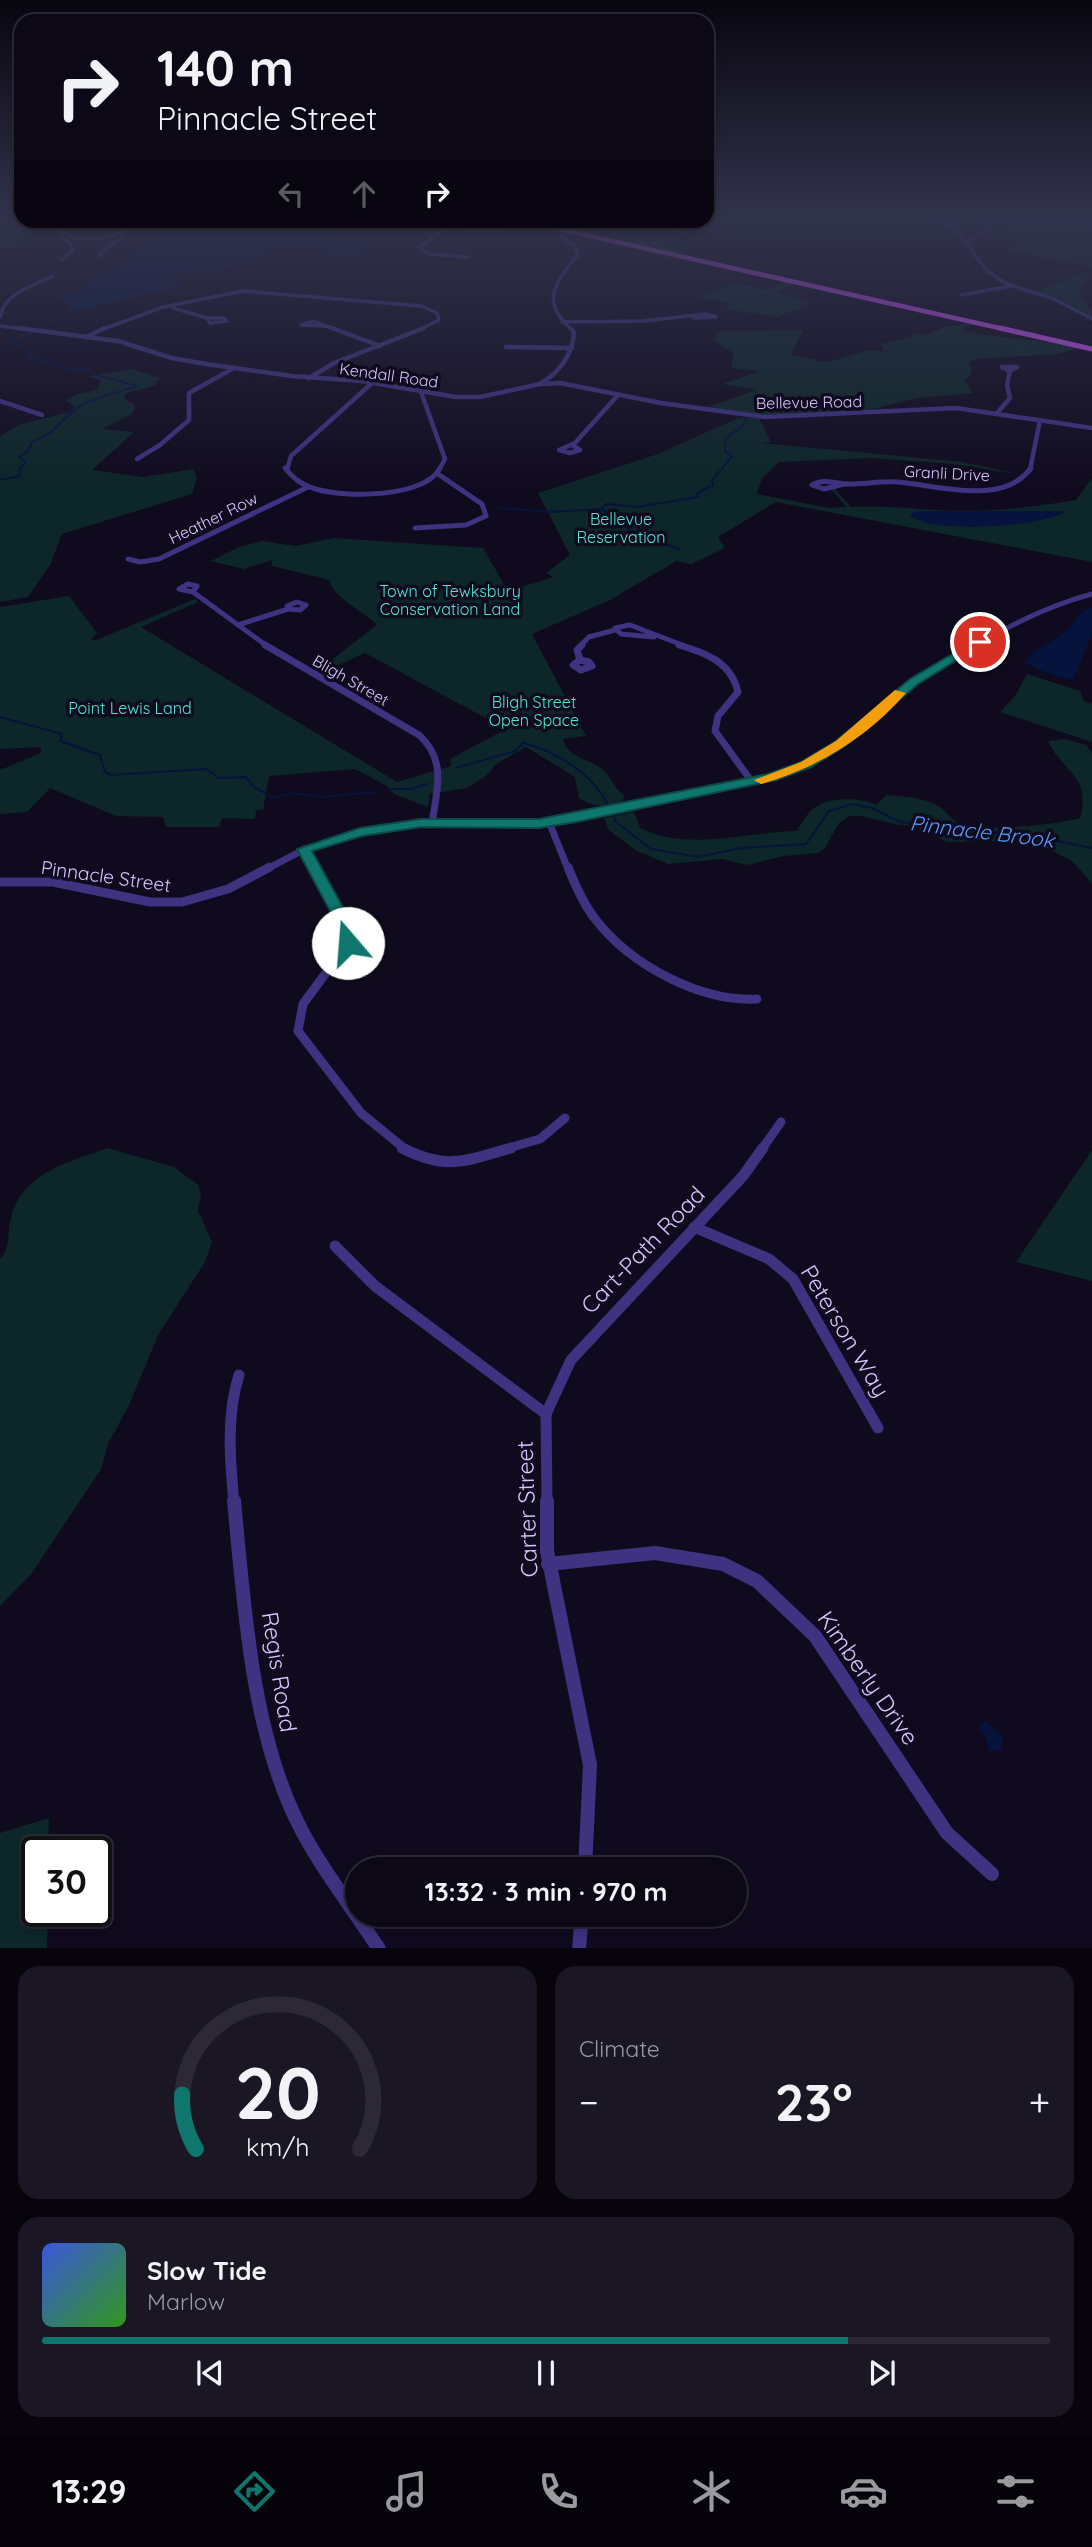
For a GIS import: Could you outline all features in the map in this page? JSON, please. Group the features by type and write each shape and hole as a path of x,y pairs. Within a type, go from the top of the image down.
{"main road":[{"path":"910,309 1092,349"}],"street":[{"path":"85,338 113,325 169,309"},
{"path":"175,309 207,318"},
{"path":"309,378 323,368 432,325 439,320 437,313 428,309"},
{"path":"540,384 558,369 572,348 574,332 555,314 554,309"},
{"path":"1072,309 1092,319"},
{"path":"562,322 694,318"},
{"path":"326,326 300,325 314,321 380,346"},
{"name":"Kendall Road","path":"0,327 118,341 172,358 234,368 372,383 461,398 486,395"},
{"path":"506,347 572,348"},
{"path":"137,459 160,445 189,420 189,393 234,368"},
{"path":"558,369 573,385"},
{"path":"997,413 1010,398 1007,385 1010,372"},
{"path":"372,383 287,461 288,474 308,488 348,494 373,494 405,489 438,474 445,459 421,392"},
{"name":"Bellevue Road","path":"486,395 540,384 573,385 618,395 764,417 944,409 997,413 1092,428"},
{"path":"572,445 601,417 618,395"},
{"path":"0,401 41,415"},
{"name":"Granli Drive","path":"844,484 824,489 812,485 821,481 844,484 889,482 985,490 1016,483 1025,476 1037,457 1034,430 1041,420"},
{"path":"415,528 466,525 486,516 482,504 438,474"},
{"name":"Heather Row","path":"128,559 140,562 159,559 308,488"},
{"name":"Bligh Street","path":"193,592 272,650 419,735 432,746 440,765 432,823"},
{"name":"Pinnacle Street","path":"0,882 53,882 150,902 177,903 228,889 304,849 360,832 432,823 550,822 752,782 806,765 818,758 841,743 914,681 1000,631 1065,602 1092,594"},
{"path":"238,625 288,609"},
{"path":"580,660 577,650 584,640 615,630 619,625 631,625 654,637 703,651 733,676 738,692 718,716 715,732 752,782"},
{"path":"550,822 589,912 611,935 692,992 729,1001 757,999"},
{"path":"304,849 344,922 348,943 336,964 303,1000 298,1014 298,1031 365,1120 388,1140 410,1153 442,1163 455,1164 540,1139 565,1118"},
{"name":"Cart-Path Road","path":"546,1414 571,1360 743,1176 781,1122"},
{"name":"Peterson Way","path":"694,1227 769,1259 793,1279 878,1429"},
{"name":"Carter Street","path":"335,1246 375,1286 438,1330 546,1414 548,1564 589,1754 591,1780 586,1857"},
{"name":"Regis Road","path":"239,1375 231,1399 230,1464 250,1644 266,1742 296,1820 379,1948"},
{"name":"Kimberly Drive","path":"548,1564 655,1553 723,1564 757,1581 815,1636 947,1833 971,1858 992,1874"},
{"path":"579,1948 581,1927"}],"green space":[{"path":"724,309 798,309 777,317"},
{"path":"1073,309 1091,309 1092,318"},
{"path":"973,324 960,330 1080,348 1057,354 977,359 969,362 972,372 965,381 973,393 917,398 864,411 765,416 708,407 756,390 723,384 761,371 732,368 733,353 714,340 718,331 803,330 791,355 827,362 866,351 884,351 880,344 912,337 913,333 929,334 945,327"},
{"path":"132,369 160,378 154,386 126,393 123,398 135,405 132,414 102,429 134,432 92,470 143,477 193,469 197,478 192,494 62,534 50,565 28,597 0,602 0,436 21,424 70,412 75,407 65,400 77,394 97,390 101,380 88,376"},
{"path":"738,418 759,418 771,442 761,443 963,462 1022,475 953,464 871,458 779,462 762,478 757,494 829,508 846,507 831,489 835,489 851,507 966,511 1021,508 1076,500 1092,478 1092,562 776,502 718,537 725,548 691,564 676,561 610,600 532,634 586,736 563,739 566,746 569,751 605,772 624,796 623,801 601,806 579,798 575,777 526,747 496,764 486,776 467,788 430,794 428,807 394,794 387,786 355,769 269,776 263,810 256,810 255,819 222,818 219,827 166,827 163,817 116,816 50,788 27,812 0,814 0,770 41,753 41,747 0,749 0,607 69,596 97,633 92,639 94,641 195,599 198,602 141,627 397,782 451,766 450,759 506,729 365,653 321,673 317,671 377,625 337,594 329,580 272,566 272,560 244,569 211,561 239,547 262,541 296,546 334,538 483,548 508,591 553,577 546,573 570,555 538,493 658,454"},
{"path":"1027,674 1080,691 1084,701 1092,704 1092,742 1000,712 1015,696"},
{"path":"1064,739 1086,745 1092,753 1092,883 1071,860 1048,849 1011,841 947,842 912,825 899,825 862,816 849,816 839,823 825,848 818,853 784,856 747,865 722,859 668,864 635,850 609,830 604,818 634,812 640,828 658,835 678,839 717,839 797,831 809,813 825,802 848,799 876,805 887,795 928,801 940,807 958,823 970,826 1020,827 1069,821 1080,818 1082,793 1074,775 1048,741"},
{"path":"107,1148 174,1167 198,1185 201,1195 198,1211 212,1242 205,1262 158,1335 129,1405 108,1444 101,1469 32,1573 0,1606 0,1259 7,1245 11,1218 25,1190 48,1171"},
{"path":"1092,1150 1092,1281 1016,1262"},
{"path":"49,1818 48,1836 21,1836 21,1927 48,1927 47,1948 0,1948 0,1833"}],"water":[{"path":"1067,511 1036,521 963,527 922,522 910,516 913,512"},
{"path":"1092,608 1092,635 1073,680 1055,676 1024,663 1037,650 1064,633 1082,612"},
{"path":"987,1722 1003,1737 1001,1750 989,1751 987,1740 979,1730 981,1723"}],"waterway":[{"path":"38,328 75,310"},
{"path":"0,480 20,476 19,470 26,462 19,457 28,451 33,441 49,434 76,409 137,386 93,374 88,369 73,370 29,357 32,351 8,341 32,332"},
{"path":"602,509 606,504 637,507 698,497 696,494 713,485 712,480 732,457 725,451 726,438 740,428 749,416"},
{"path":"500,508 551,512 602,509"},
{"path":"602,509 633,532 654,534 654,539 679,549"},
{"name":"Pinnacle Brook","path":"0,717 62,734 60,741 100,755 105,772 111,775 206,769 219,778 246,777 254,787 274,798 292,793 324,797 374,792"},
{"name":"Pinnacle Brook","path":"456,768 515,751 523,743 549,752 573,766 594,784 609,807"},
{"name":"Pinnacle Brook","path":"391,789 411,789 427,784"},
{"name":"Pinnacle Brook","path":"613,815 616,822 651,849 698,857 740,848 806,844 829,811 853,804 872,808 900,822 1032,836 1092,848"}],"slow traffic":[{"path":"761,780 806,765 841,743 899,693"}],"route":[{"path":"348,943 344,922 304,849 360,832 421,823 539,824 634,807 771,777 806,765 841,743 914,681 980,642"}],"park label":[{"name":"Bellevue Reservation","path":"621,528"},
{"name":"Town of Tewksbury Conservation Land","path":"450,600"},
{"name":"Point Lewis Land","path":"130,708"},
{"name":"Bligh Street Open Space","path":"534,711"}]}
